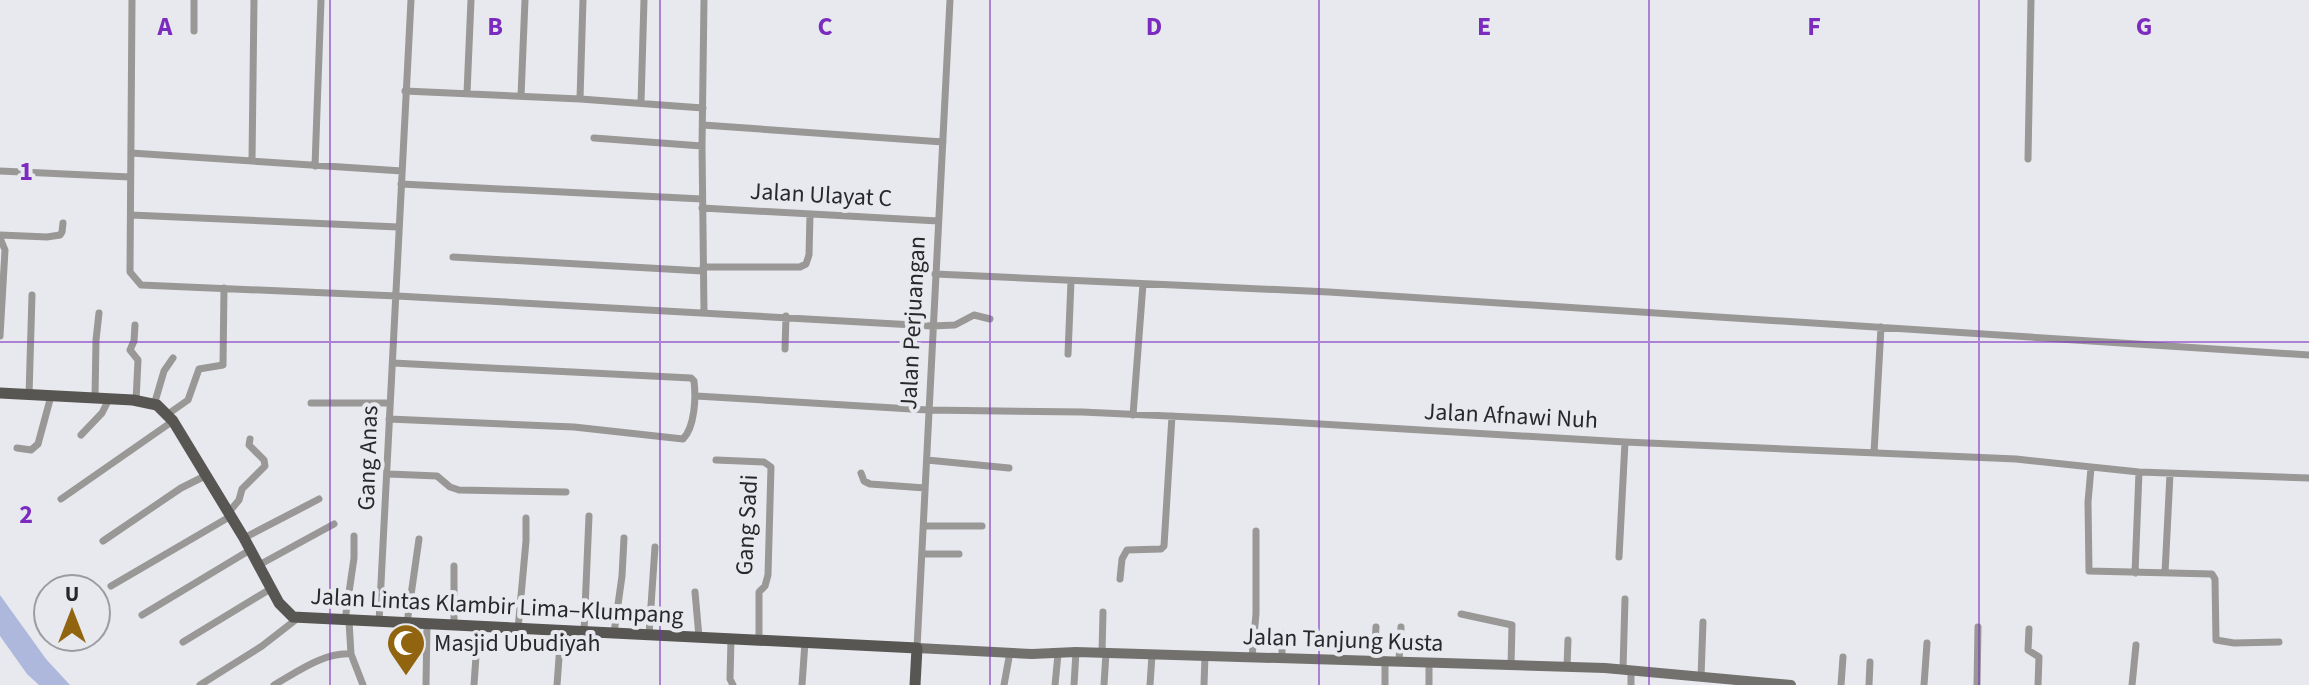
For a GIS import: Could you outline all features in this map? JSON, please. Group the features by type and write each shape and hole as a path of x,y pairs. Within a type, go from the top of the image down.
{"main road":[{"name":"Jalan Lintas Klambir Lima–Klumpang","path":"0,393 136,401 154,405 170,418 207,475 279,603 298,618 917,648"},
{"path":"915,685 917,648"}],"street":[{"path":"132,0 130,272 136,283 141,285 786,316 932,326 955,325 974,315 990,319"},
{"path":"194,0 194,31"},
{"path":"252,161 254,0"},
{"path":"315,166 321,0"},
{"name":"Gang Anas","path":"379,622 411,0"},
{"path":"467,93 471,0"},
{"path":"521,96 525,0"},
{"path":"580,99 583,0"},
{"path":"641,103 644,0"},
{"path":"704,0 704,312"},
{"name":"Jalan Perjuangan","path":"917,648 950,0"},
{"path":"2028,159 2031,0"},
{"path":"405,91 703,108"},
{"path":"703,125 943,142"},
{"path":"594,138 702,146"},
{"path":"131,153 402,171"},
{"path":"0,171 130,177"},
{"name":"Jalan Ulayat C","path":"401,184 702,204 810,215 938,221"},
{"path":"131,215 398,227"},
{"path":"453,257 702,269 800,267 806,264 809,255 810,215"},
{"path":"0,336 5,250 0,236 54,236 62,232 63,223"},
{"path":"935,274 1329,292 2309,355"},
{"path":"1068,354 1071,281"},
{"path":"1133,415 1143,284"},
{"path":"61,499 170,418 188,400 199,369 223,365 224,288"},
{"path":"29,395 32,295"},
{"path":"95,398 99,313"},
{"path":"785,349 786,316"},
{"path":"135,325 130,350 138,360 136,401"},
{"path":"1874,453 1881,327"},
{"path":"154,405 164,371 173,358"},
{"path":"389,419 574,427 683,439 688,433 696,396 694,381 688,378 393,363"},
{"path":"17,448 31,450 38,444 51,396"},
{"name":"Jalan Afnawi Nuh","path":"696,396 928,410 1172,416 1625,442 2016,459 2170,474 2309,478"},
{"path":"81,435 102,413 109,399"},
{"path":"311,403 389,403"},
{"path":"1120,579 1122,559 1127,550 1161,549 1164,546 1172,416"},
{"path":"112,585 230,514 242,489 265,466 264,460 249,445 250,439"},
{"path":"1619,557 1625,442"},
{"name":"Gang Sadi","path":"716,460 764,462 771,467 768,575 765,586 759,592 759,640"},
{"path":"927,460 1009,468"},
{"path":"2091,468 2088,569 2092,572 2212,574 2215,579 2216,640 2234,643 2279,642"},
{"path":"2135,573 2139,472"},
{"path":"861,473 864,481 870,484 925,488"},
{"path":"389,474 437,476 459,490 566,492"},
{"path":"2165,573 2170,474"},
{"path":"103,541 181,488 207,475"},
{"path":"244,538 319,499"},
{"path":"584,632 589,516"},
{"path":"518,629 526,518"},
{"path":"259,565 334,524"},
{"path":"924,526 982,526"},
{"path":"1252,657 1256,614 1256,531"},
{"path":"354,536 347,620 351,654 363,685"},
{"path":"614,633 624,538"},
{"path":"407,623 419,539"},
{"path":"649,635 655,547"},
{"path":"142,615 250,550"},
{"path":"922,554 959,554"},
{"path":"454,566 454,626"},
{"path":"183,642 272,588"},
{"path":"695,592 699,637"},
{"path":"1625,599 1627,670 1631,685"},
{"path":"1103,612 1104,685"},
{"path":"1461,614 1512,625 1511,665"},
{"path":"200,685 262,646 298,618"},
{"path":"1701,677 1703,622"},
{"path":"426,685 427,624"},
{"path":"474,685 478,627"},
{"path":"1376,627 1385,685"},
{"path":"1399,661 1401,627"},
{"path":"1977,685 1978,627"},
{"path":"2029,629 2028,650 2039,657 2038,685"},
{"path":"557,685 561,631"},
{"path":"1282,634 1282,658"},
{"path":"731,639 730,679 733,685"},
{"path":"1567,667 1568,640"},
{"path":"802,685 805,642"},
{"path":"1924,685 1927,643"},
{"path":"2132,685 2136,645"},
{"name":"Jalan Tanjung Kusta","path":"917,648 1567,667 1791,685"},
{"path":"1004,685 1010,652"},
{"path":"1074,685 1076,652"},
{"path":"274,685 323,659 337,654 351,654"},
{"path":"1055,685 1058,654"},
{"path":"1150,685 1152,655"},
{"path":"1204,685 1205,656"},
{"path":"1841,685 1843,657"},
{"path":"1429,662 1429,685"},
{"path":"1869,685 1870,662"}],"water":[{"path":"0,595 32,640 32,653 42,653 70,685 39,685 27,674 0,636"}],"place":[{"name":"Masjid Ubudiyah","path":"406,677"}]}
